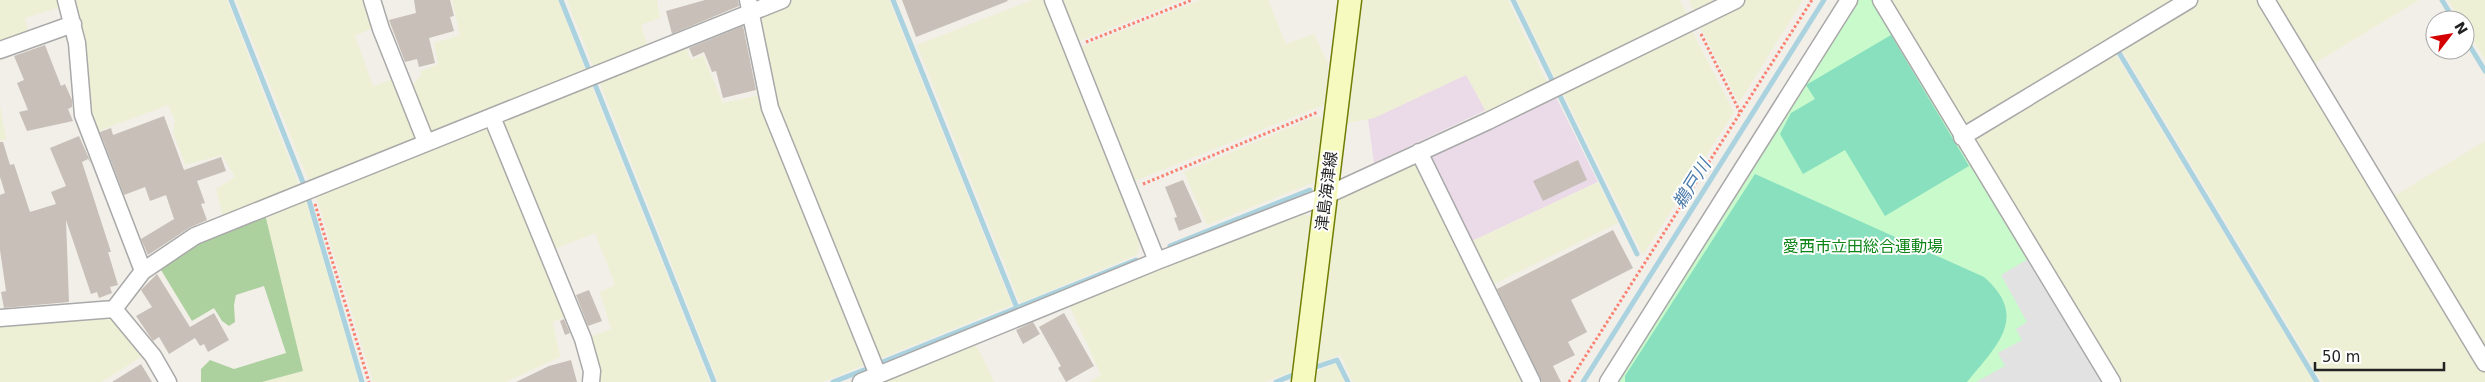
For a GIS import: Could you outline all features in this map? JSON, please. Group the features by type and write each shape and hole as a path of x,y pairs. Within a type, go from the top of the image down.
{"main road":[{"name":"津島海津線","path":"1303,382 1350,0"}],"street":[{"path":"66,0 77,43 83,115 144,271"},
{"path":"372,0 381,30 426,142"},
{"path":"0,318 114,308 144,271 195,236 492,117 749,6 782,0"},
{"path":"1053,0 1157,261"},
{"path":"861,382 1157,261 1325,196 1488,121 1736,0"},
{"path":"1608,382 1849,0"},
{"path":"1881,0 1962,137 2112,382"},
{"path":"1962,137 2189,0"},
{"path":"2266,0 2485,362"},
{"path":"749,6 770,108 878,375"},
{"path":"0,50 73,24"},
{"path":"492,117 583,339 592,372 592,382"},
{"path":"1419,152 1532,382"},
{"path":"114,308 153,356 168,382"}],"path":[{"path":"1072,48 1192,0"},
{"path":"1569,382 1812,0"},
{"path":"1695,20 1740,112"},
{"path":"1128,190 1336,105"},
{"path":"311,189 369,382"}],"shaded area":[{"path":"1467,74 1486,110 1374,163 1368,119"},
{"path":"1555,95 1598,182 1468,243 1426,157"},
{"path":"2028,259 2102,382 1976,382 2005,366 1998,353 2022,340 2016,329 2027,322 2001,275"}],"green space":[{"path":"0,0 62,0 64,6 25,18 29,35 0,45"},
{"path":"76,0 227,0 301,190 224,220 216,189 235,177 222,155 185,165 173,132 175,121 168,105 96,132 89,112 85,40"},
{"path":"236,0 367,0 375,27 355,36 373,86 396,78 417,137 415,142 310,184"},
{"path":"452,0 558,0 587,74 433,136 426,134 409,89 421,75 420,72 438,64 434,43 460,35"},
{"path":"567,0 657,0 660,18 641,25 649,50 595,71"},
{"path":"793,0 889,0 1012,305 877,360 775,106 758,14"},
{"path":"1032,0 1044,0 1140,244 1137,255 1020,303 917,45"},
{"path":"1063,0 1182,0 1079,41"},
{"path":"1200,0 1268,0 1286,44 1314,34 1328,63 1326,104 1135,181 1081,47"},
{"path":"1359,0 1508,0 1549,87 1489,117 1466,75 1374,118 1343,124"},
{"path":"1517,0 1680,0 1687,14 1686,20 1558,84"},
{"path":"1689,0 1727,0 1696,16"},
{"path":"1744,0 1803,0 1739,103 1698,22"},
{"name":"愛西市立田総合運動場","path":"1855,0 1875,0 2103,382 1617,382"},
{"path":"1886,0 2177,0 1969,128 1963,127"},
{"path":"2194,0 2261,0 2485,372 2485,382 2322,382 2119,45"},
{"path":"2272,0 2419,0 2312,65"},
{"path":"2448,0 2485,0 2485,60 2475,44 2475,10 2454,10"},
{"path":"1690,27 1734,112 1643,255 1562,91"},
{"path":"1891,35 1969,166 1885,216 1845,150 1803,174 1780,134 1791,113 1815,99 1806,85"},
{"path":"684,43 691,60 703,55 723,103 764,94 869,363 823,382 718,382 598,78"},
{"path":"2113,50 2314,382 2119,382 1971,140"},
{"path":"590,82 710,382 597,382 587,338 611,329 600,292 615,285 595,233 552,250 499,120"},
{"path":"0,104 6,139 0,141"},
{"path":"1317,116 1326,120 1317,181 1207,225 1184,172"},
{"path":"490,124 569,315 553,322 560,357 506,382 373,382 315,193"},
{"path":"2485,141 2485,354 2391,198"},
{"path":"1415,162 1420,166 1527,382 1353,382 1340,355 1315,365 1336,201"},
{"path":"1755,174 1984,277 1998,292 2005,305 2004,331 1997,344 1967,382 1625,382 1625,376"},
{"path":"1598,182 1618,223 1488,287 1466,244"},
{"path":"305,197 359,382 262,382 303,371 265,214"},
{"path":"1299,213 1311,216 1314,222 1296,370 1265,382 1089,382 1101,375 1069,305"},
{"path":"265,214 303,371 262,382 201,382 201,369 210,360 234,369 286,353 264,286 236,295 234,305 235,322 229,326 222,321 214,308 192,321 158,265 196,240"},
{"path":"109,314 144,355 102,382 0,382 0,326 103,317"},
{"path":"970,344 978,348 994,382 878,382"},
{"path":"1336,363 1345,382 1312,382 1313,373"}],"building":[{"path":"414,0 450,0 454,16 450,17 454,31 429,38 435,63 419,67 417,59 405,62 389,20 416,13"},
{"path":"705,0 738,0 739,6 672,34 666,11"},
{"path":"902,0 1007,0 1008,1 916,37"},
{"path":"743,26 756,90 723,98 716,71 712,72 704,52 693,57 689,48"},
{"path":"45,45 61,86 65,84 72,100 72,107 68,109 73,121 27,131 19,112 28,110 17,83 24,80 14,56"},
{"path":"164,116 184,170 221,157 226,171 197,181 205,203 201,204 207,220 189,228 148,255 141,239 174,219 166,195 150,201 145,187 124,195 100,132 111,128 113,135"},
{"path":"79,136 91,163 88,159 82,162 111,252 108,252 118,285 110,287 112,293 99,298 97,292 91,294 66,220 69,302 4,308 1,292 6,291 0,250 0,195 5,193 0,177 0,142 3,142 10,165 14,164 30,212 56,204 51,192 66,186 50,148"},
{"path":"1578,160 1587,180 1543,201 1533,181"},
{"path":"1183,180 1202,222 1179,231 1174,218 1177,217 1165,187"},
{"path":"1613,230 1633,268 1571,300 1587,332 1568,342 1575,355 1553,366 1561,382 1542,382 1497,289"},
{"path":"157,274 190,327 214,313 229,340 208,352 204,344 200,346 195,338 169,354 159,337 153,341 136,316 152,307 141,290"},
{"path":"589,290 602,321 588,326 576,295"},
{"path":"1064,313 1094,366 1066,382 1058,368 1061,366 1039,327"},
{"path":"564,319 570,333 565,335 560,321"},
{"path":"1033,322 1040,334 1023,344 1016,330"},
{"path":"571,360 577,382 516,382 549,366"},
{"path":"141,364 152,382 112,382"}],"waterway":[{"path":"231,0 304,185"},
{"path":"561,0 589,70"},
{"path":"893,0 1017,308"},
{"path":"1513,0 1553,82"},
{"name":"鵜戸川","path":"1583,382 1824,0"},
{"path":"2442,0 2448,10"},
{"path":"2118,51 2317,382"},
{"path":"2475,54 2485,71"},
{"path":"594,82 714,382"},
{"path":"1559,94 1637,254"},
{"path":"1170,246 1310,190"},
{"path":"308,197 362,382"},
{"path":"880,363 1136,260"},
{"path":"1313,368 1337,360 1348,382"},
{"path":"833,382 869,368"},
{"path":"1276,382 1293,375"}]}
